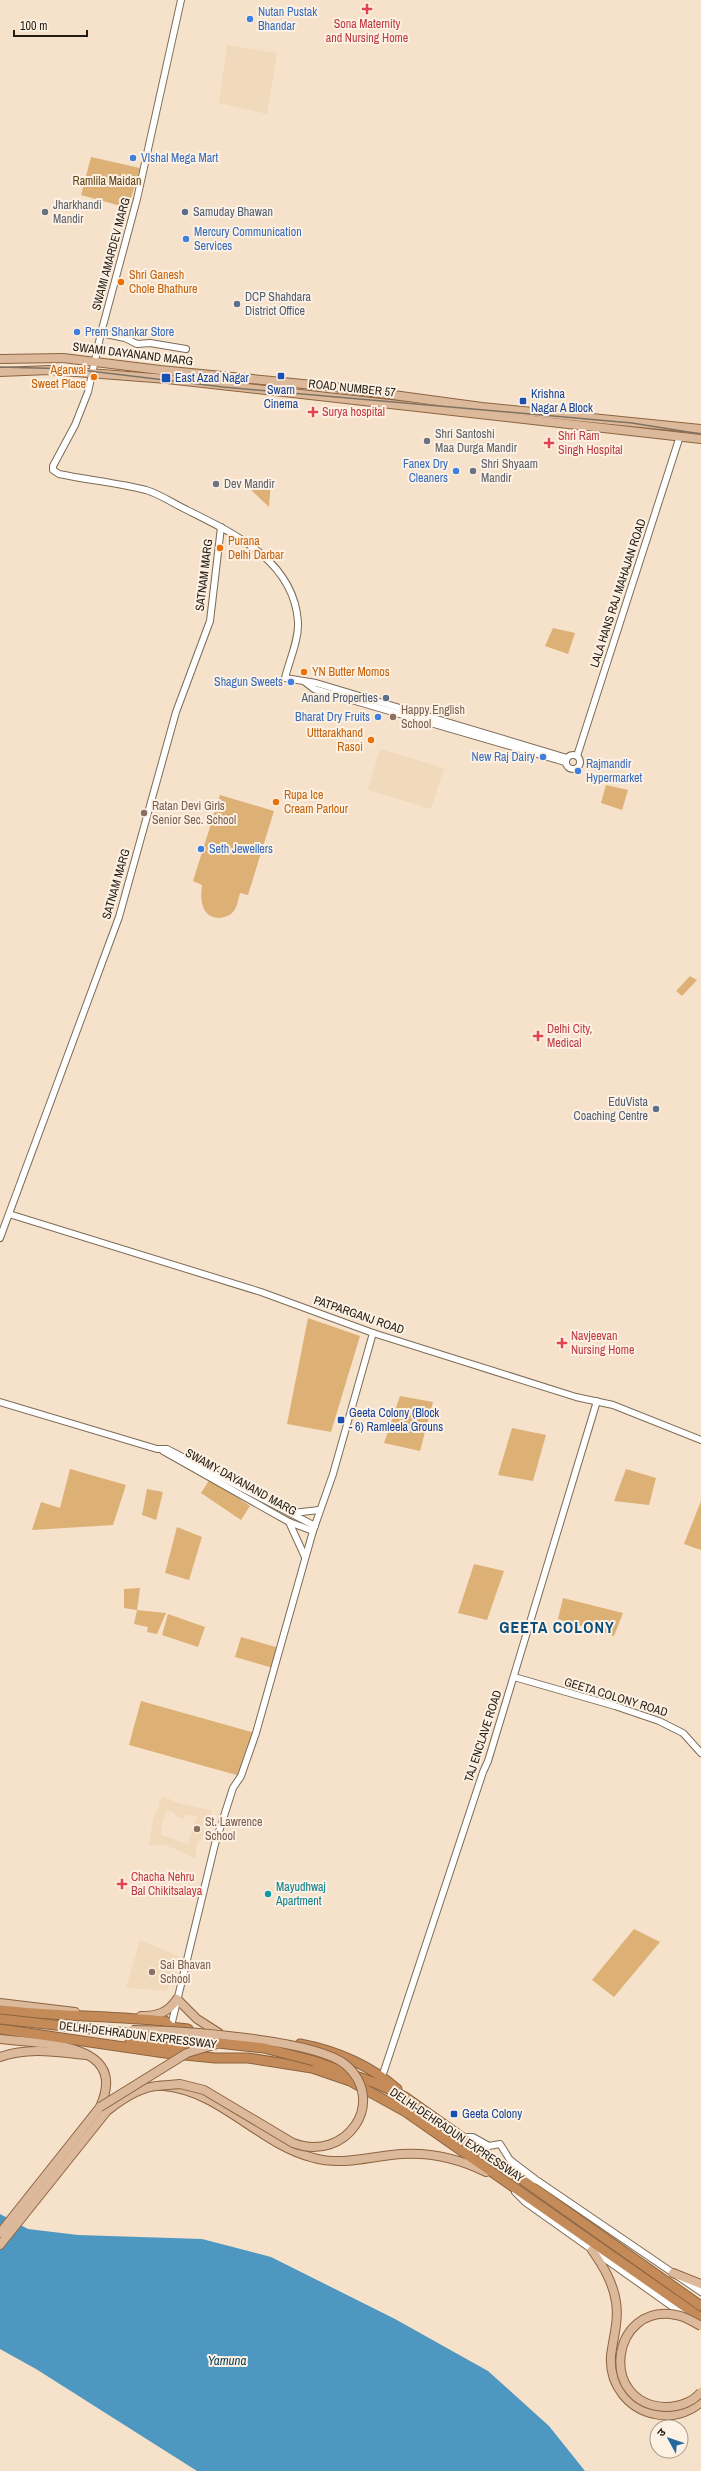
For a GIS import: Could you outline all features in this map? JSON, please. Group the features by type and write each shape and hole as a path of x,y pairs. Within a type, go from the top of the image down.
{"highway":[{"path":"0,2010 56,2016 92,2015 165,2021 170,2027 275,2039 320,2048 350,2058 382,2077 405,2097"},
{"name":"DELHI-DEHRADUN EXPRESSWAY","path":"0,2019 116,2030 264,2048 314,2061 378,2084 405,2097 515,2175 536,2185 701,2306"},
{"name":"DELHI-DEHRADUN EXPRESSWAY","path":"0,2029 166,2049 215,2058 248,2058 312,2068 350,2081 392,2103 701,2318"}],"main road":[{"name":"SWAMI DAYANAND MARG","path":"0,359 63,358 334,387"},
{"name":"ROAD NUMBER 57","path":"0,372 49,370 92,373 701,438"},
{"name":"ROAD NUMBER 57","path":"334,387 490,408 701,429"},
{"path":"122,2017 160,2014 168,2010 177,1999 197,2020 219,2033"},
{"path":"0,2003 58,2009 92,2015"},
{"path":"0,2244 107,2111 127,2097 157,2086 180,2084 204,2090 293,2143 306,2148 328,2146 342,2139 357,2121 362,2105 360,2087 349,2068 337,2059 314,2051 278,2043 181,2031 116,2030"},
{"path":"0,2039 76,2048 91,2056 101,2065 106,2078 107,2090 100,2107 0,2233"},
{"path":"100,2107 187,2053 225,2044"},
{"path":"0,2057 13,2052 32,2050 91,2056"},
{"path":"157,2086 181,2089 199,2096 290,2149 314,2158 351,2161 402,2154 424,2154 473,2165 501,2179"},
{"path":"592,2250 603,2266 613,2288 617,2304 617,2327 611,2355 611,2367 614,2379 622,2395 641,2410 658,2415 682,2413 701,2402"},
{"path":"673,2273 701,2284"},
{"path":"701,2325 674,2314 658,2314 647,2318 633,2327 626,2336 620,2358 620,2369 626,2385 634,2394 649,2403 660,2406 678,2405 693,2399 701,2392"}],"street":[{"name":"SWAMI AMARDEV MARG","path":"181,0 137,199 101,333 92,373 81,411 53,466 54,472 147,491 221,527"},
{"path":"101,333 125,338 137,344 150,343 186,349"},
{"name":"LALA HANS RAJ MAHAJAN ROAD","path":"577,756 680,436"},
{"path":"221,527 254,547 269,560 286,584 294,603 298,623 285,678 316,683 566,760"},
{"name":"SATNAM MARG","path":"0,1238 119,917 176,712 210,621 221,527"},
{"path":"572,755 577,756 580,763 577,769 570,770 566,760 572,755"},
{"name":"PATPARGANJ ROAD","path":"9,1214 261,1292 374,1333 576,1397 597,1401 642,1415 701,1440"},
{"path":"166,2049 199,1906 228,1804 233,1788 241,1776 256,1733 305,1557 319,1510 333,1474 374,1333"},
{"name":"TAJ ENCLAVE ROAD","path":"382,2077 483,1772 488,1761 597,1401"},
{"name":"SWAMY DAYANAND MARG","path":"0,1402 160,1449 290,1522 314,1529"},
{"name":"SWAMY DAYANAND MARG","path":"160,1449 167,1448 266,1502 293,1513 314,1529"},
{"path":"293,1513 319,1510"},
{"path":"290,1522 305,1557"},
{"name":"GEETA COLONY ROAD","path":"514,1677 615,1706 659,1721 683,1733 701,1753"},
{"path":"462,2137 473,2137 489,2146 500,2144 515,2164 536,2185 701,2292"},
{"path":"501,2179 525,2202 665,2303 701,2325"}],"shaded area":[{"path":"227,45 277,53 267,114 219,103"},
{"path":"380,749 444,768 431,809 368,790"},
{"name":"St. Lawrence School","path":"163,1796 178,1803 213,1811 202,1827 204,1832 202,1839 197,1843 195,1859 176,1849 163,1845 149,1846 153,1819 160,1804 158,1803","holes":["167,1810 175,1813 175,1816 184,1819 186,1815 197,1816 188,1844 161,1835 162,1824"]},
{"name":"Sai Bhavan School","path":"140,1940 178,1956 167,1991 126,1988"}],"green space":[{"name":"Ramlila Maidan","path":"91,157 140,168 128,208 81,195"},
{"path":"246,480 271,480 269,507 250,489"},
{"path":"553,628 575,633 568,654 545,646"},
{"path":"606,785 628,790 622,810 601,803"},
{"path":"220,795 274,811 248,895 240,893 234,911 228,916 220,918 209,915 205,911 201,896 202,885 193,881"},
{"path":"690,976 697,980 682,996 676,991"},
{"path":"308,1318 360,1336 331,1432 287,1424"},
{"path":"400,1396 433,1402 420,1451 384,1443"},
{"path":"512,1428 546,1435 533,1481 498,1475"},
{"path":"70,1469 126,1485 113,1525 32,1530 41,1502 60,1508"},
{"path":"626,1469 656,1478 649,1505 614,1501"},
{"path":"210,1479 250,1506 241,1520 201,1493"},
{"path":"147,1489 163,1492 156,1520 142,1515"},
{"path":"701,1501 701,1550 684,1544"},
{"path":"177,1527 202,1537 189,1580 165,1573"},
{"path":"474,1564 504,1571 487,1620 458,1613"},
{"path":"140,1588 137,1610 124,1608 124,1589"},
{"path":"563,1598 623,1613 614,1636 558,1619"},
{"path":"137,1610 166,1613 157,1634 147,1632 148,1627 134,1624"},
{"path":"168,1614 205,1627 198,1647 162,1635"},
{"path":"241,1637 279,1648 273,1668 235,1657"},
{"path":"141,1701 255,1733 240,1776 129,1745"},
{"path":"634,1929 660,1942 614,1997 592,1980"}],"water":[{"name":"Yamuna","path":"0,2214 28,2229 78,2235 202,2239 271,2257 395,2319 488,2371 549,2426 585,2471 197,2471 36,2369 0,2349"}],"railway":[{"path":"0,367 73,369 223,387 632,423 701,434"}],"place":[{"name":"Sona Maternity and Nursing Home","path":"367,9"},
{"name":"Nutan Pustak Bhandar","path":"250,19"},
{"name":"VIshal Mega Mart","path":"133,158"},
{"name":"Jharkhandi Mandir","path":"45,212"},
{"name":"Samuday Bhawan","path":"185,212"},
{"name":"Mercury Communication Services","path":"186,239"},
{"name":"Shri Ganesh Chole Bhathure","path":"121,282"},
{"name":"DCP Shahdara District Office","path":"237,304"},
{"name":"Prem Shankar Store","path":"77,332"},
{"name":"Swarn Cinema","path":"281,376"},
{"name":"Agarwal Sweet Place","path":"94,377"},
{"name":"East Azad Nagar","path":"166,378"},
{"name":"Krishna Nagar A Block","path":"523,401"},
{"name":"Surya hospital","path":"313,412"},
{"name":"Shri Santoshi Maa Durga Mandir","path":"427,441"},
{"name":"Shri Ram Singh Hospital","path":"549,443"},
{"name":"Fanex Dry Cleaners","path":"456,471"},
{"name":"Shri Shyaam Mandir","path":"473,471"},
{"name":"Dev Mandir","path":"216,484"},
{"name":"Purana Delhi Darbar","path":"220,548"},
{"name":"YN Butter Momos","path":"304,672"},
{"name":"Shagun Sweets","path":"291,682"},
{"name":"Anand Properties","path":"386,698"},
{"name":"Bharat Dry Fruits","path":"378,717"},
{"name":"Happy English School","path":"393,717"},
{"name":"Utttarakhand Rasoi","path":"371,740"},
{"name":"New Raj Dairy","path":"543,757"},
{"name":"Rajmandir Hypermarket","path":"578,771"},
{"name":"Rupa Ice Cream Parlour","path":"276,802"},
{"name":"Ratan Devi Girls Senior Sec. School","path":"144,813"},
{"name":"Seth Jewellers","path":"201,849"},
{"name":"Delhi City, Medical","path":"538,1036"},
{"name":"EduVista Coaching Centre","path":"656,1109"},
{"name":"Navjeevan Nursing Home","path":"562,1343"},
{"name":"Geeta Colony (Block - 6) Ramleela Grouns","path":"341,1420"},
{"name":"St. Lawrence School","path":"197,1829"},
{"name":"Chacha Nehru Bal Chikitsalaya","path":"122,1884"},
{"name":"Mayudhwaj Apartment","path":"268,1894"},
{"name":"Sai Bhavan School","path":"152,1972"},
{"name":"Geeta Colony","path":"454,2114"}],"district":[{"name":"GEETA COLONY","path":"557,1627"}]}
